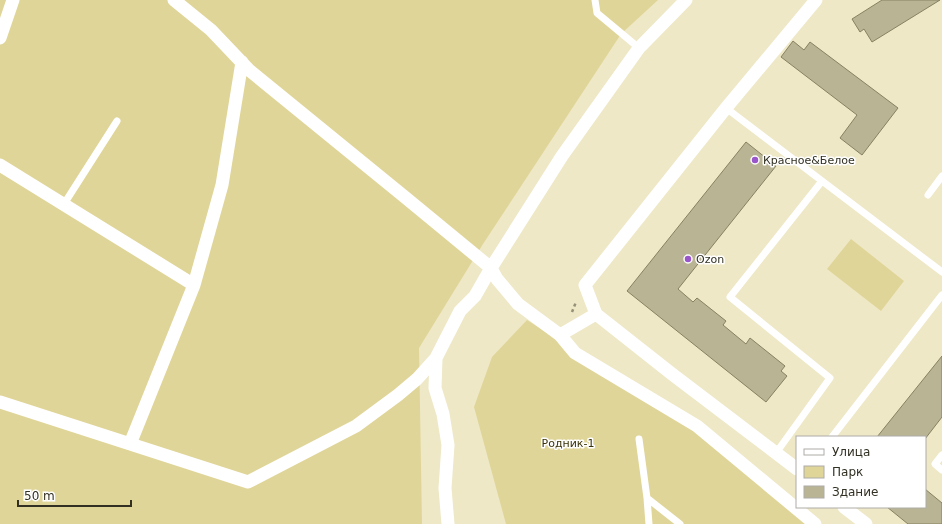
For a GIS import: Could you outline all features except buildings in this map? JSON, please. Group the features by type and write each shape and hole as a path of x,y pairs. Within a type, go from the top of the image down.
{"street":[{"path":"0,38 13,0"},
{"path":"174,0 211,30 255,74 491,268 497,279 518,304 560,336 575,353 697,426 815,524"},
{"path":"0,402 248,482 356,426 417,379 436,358 460,311 475,296 562,156 639,48 686,0"},
{"path":"796,468 596,314 585,285 726,108 816,0"},
{"path":"130,444 194,285 222,185 242,62"},
{"path":"0,165 194,285"},
{"path":"560,336 596,314"},
{"path":"436,358 435,388 444,414 448,445 445,488 448,524"},
{"path":"845,508 866,524"}],"lane":[{"path":"595,0 597,13 639,48"},
{"path":"726,108 942,272"},
{"path":"64,204 117,121"},
{"path":"928,195 942,176"},
{"path":"776,453 830,378 730,297 822,181"},
{"path":"833,436 942,295"},
{"path":"639,439 648,498 649,524"},
{"path":"942,455 934,464 942,470"},
{"path":"648,498 680,524"}],"green space":[{"path":"0,0 658,0 621,34 483,244 419,348 422,524 0,524"},
{"path":"851,239 904,281 881,311 827,269"},
{"name":"Родник-1","path":"527,320 620,380 730,446 810,524 506,524 474,407 492,357"}],"place":[{"name":"Красное&Белое","path":"755,160"},
{"name":"Ozon","path":"688,259"}]}
